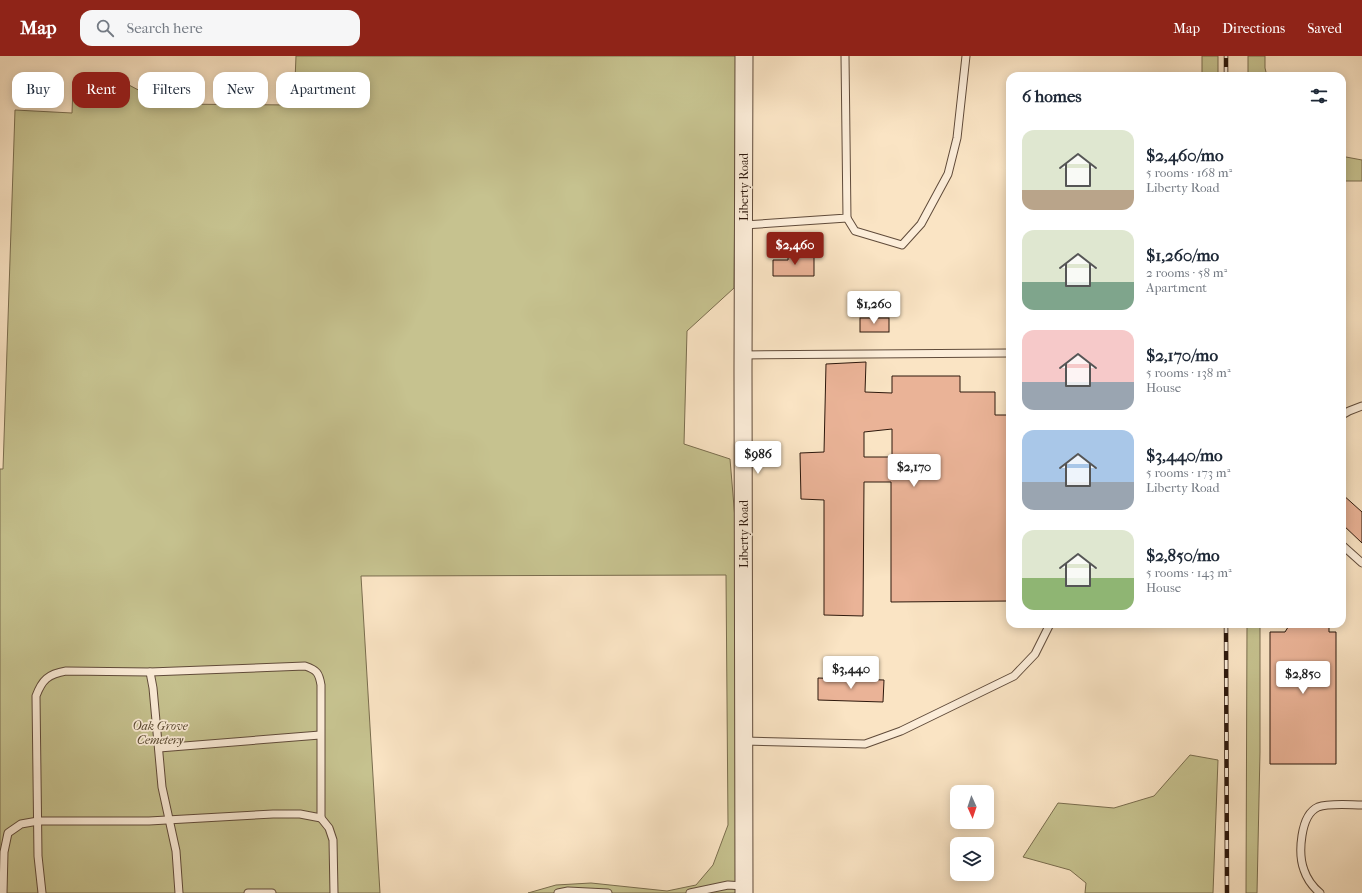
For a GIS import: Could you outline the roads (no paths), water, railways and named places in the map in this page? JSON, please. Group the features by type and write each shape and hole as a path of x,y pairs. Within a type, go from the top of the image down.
{"street":[{"name":"Liberty Road","path":"744,56 744,889"}],"lane":[{"path":"846,56 847,218 855,231 902,245 921,224 948,174 957,138 966,56"},
{"path":"744,225 847,218"},
{"path":"743,355 1006,353"},
{"path":"1346,413 1362,406"},
{"path":"1346,549 1362,563"},
{"path":"744,741 865,744 901,731 1014,676 1035,654 1048,628"},
{"path":"42,893 38,856 36,696 40,685 46,678 55,673 66,671 150,672 305,666 314,669 319,676 321,685 321,818"},
{"path":"150,672 153,688 162,787 176,851 179,893"},
{"path":"159,748 320,735"},
{"path":"1320,893 1310,881 1304,870 1301,856 1303,828 1307,818 1313,810 1324,806 1362,805"},
{"path":"3,893 4,852 8,833 21,824 38,821 168,819 273,814 300,814 321,818 330,828 334,840 334,893"},
{"path":"690,893 728,885 744,889"},
{"path":"558,893 568,891 608,893"},
{"path":"248,893 272,893"}],"railway":[{"path":"1226,56 1226,72"},
{"path":"1226,628 1227,893"}],"park label":[{"name":"Oak Grove Cemetery","path":"160,733"}]}
